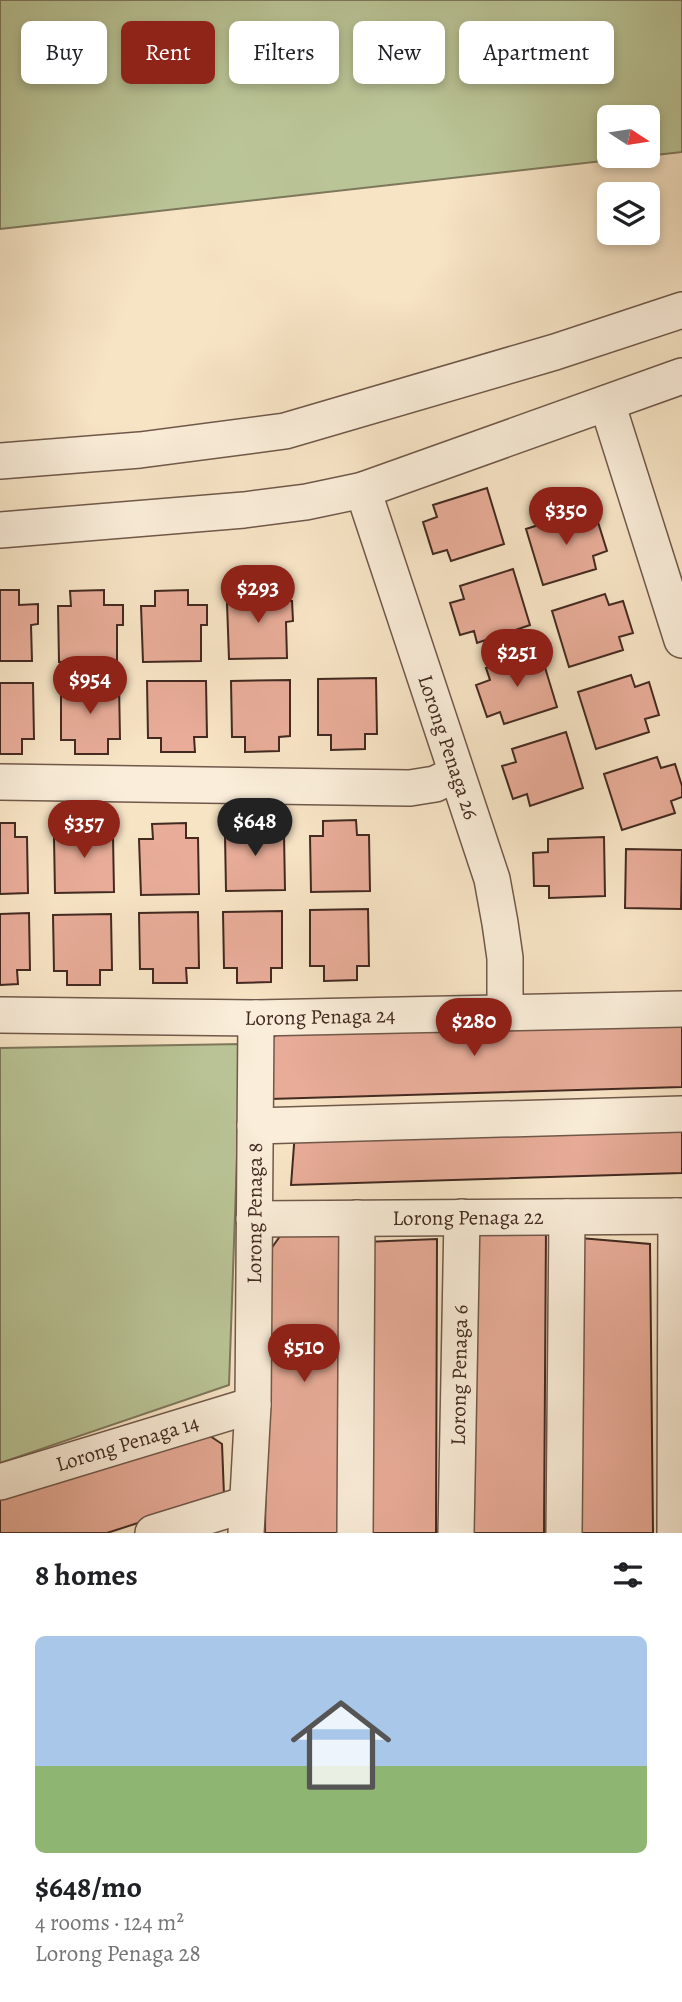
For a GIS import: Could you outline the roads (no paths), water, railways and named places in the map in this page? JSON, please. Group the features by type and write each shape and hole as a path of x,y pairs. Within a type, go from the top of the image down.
{"street":[{"path":"0,461 140,450 285,431 555,352 682,310"},
{"path":"0,530 244,510 306,502 363,489 682,376"},
{"path":"607,403 681,633"},
{"name":"Lorong Penaga 26","path":"363,489 492,879 505,958 505,1011"},
{"path":"0,782 410,788 435,783 456,774"},
{"name":"Lorong Penaga 24","path":"0,1016 256,1018 682,1009"},
{"name":"Lorong Penaga 8","path":"247,1519 253,1405 256,1018"},
{"path":"255,1126 682,1114"},
{"path":"675,1533 679,1216"},
{"name":"Lorong Penaga 22","path":"254,1219 679,1216"},
{"name":"Lorong Penaga 6","path":"456,1533 462,1217"},
{"path":"564,1533 567,1217"},
{"path":"355,1533 357,1218"},
{"name":"Lorong Penaga 14","path":"0,1482 253,1405"},
{"path":"153,1533 247,1519"}]}
